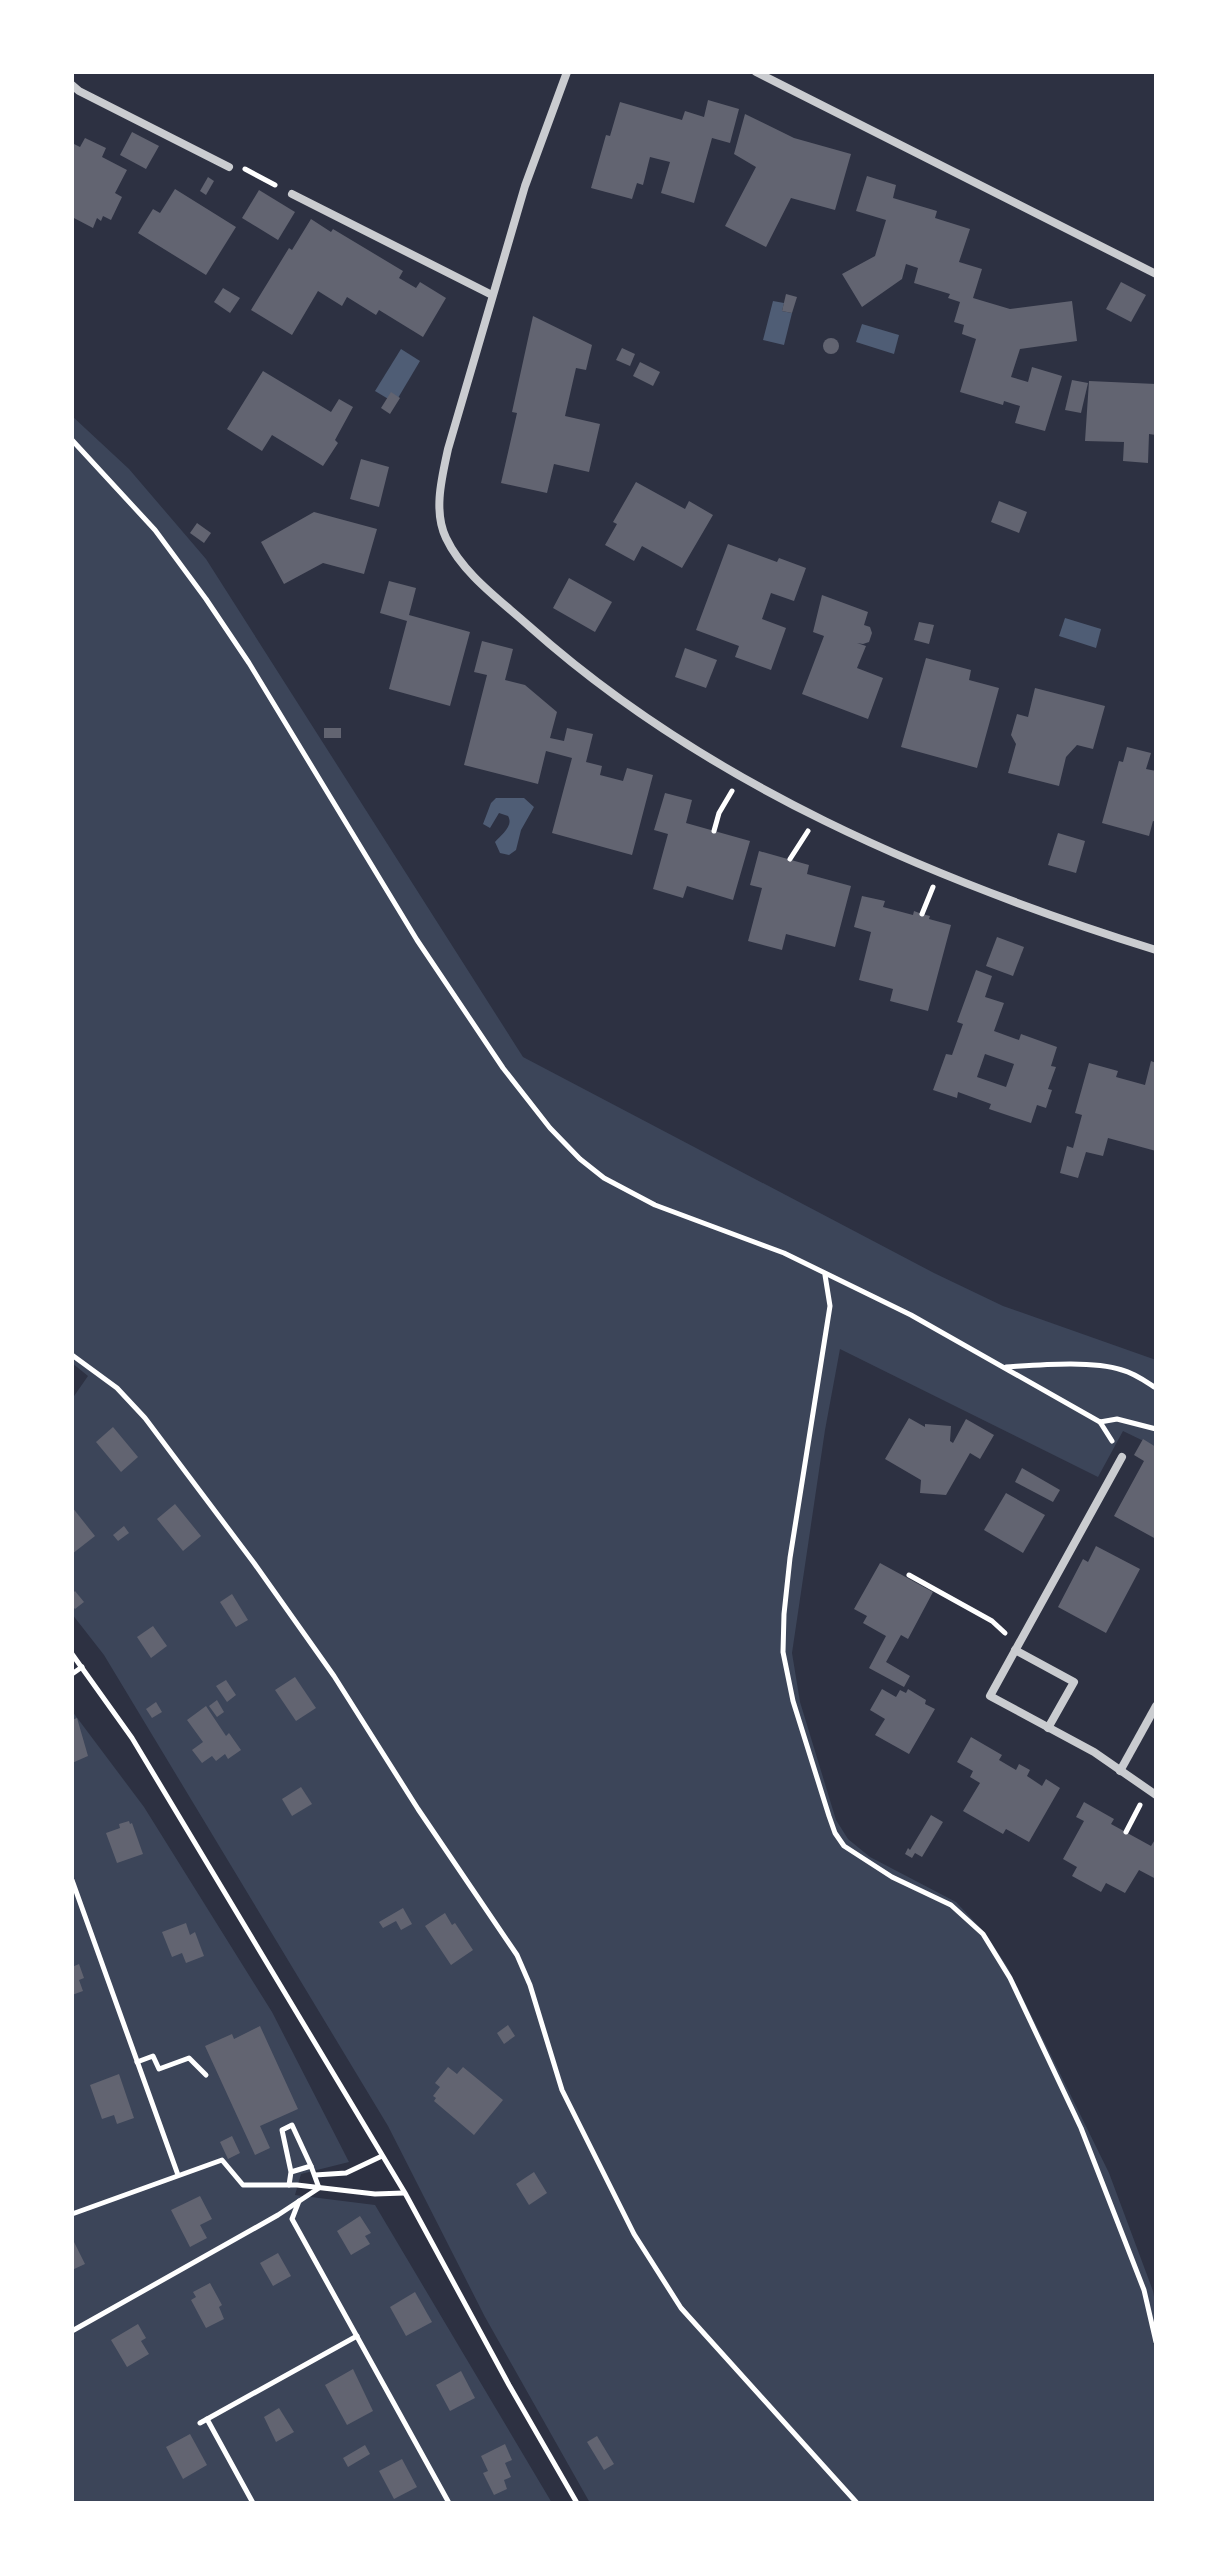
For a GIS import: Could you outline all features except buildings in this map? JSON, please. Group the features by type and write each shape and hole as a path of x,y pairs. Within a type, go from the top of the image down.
{"street":[{"path":"567,72 525,186 448,449 441,483 440,514 445,536 459,561 550,644 625,702 741,776 817,817 971,885 1156,950"},
{"path":"756,72 770,75 1156,274"},
{"path":"72,85 229,167"},
{"path":"292,194 492,295"},
{"path":"1122,1457 990,1696 1094,1752 1152,1793"},
{"path":"1016,1648 1074,1682 1048,1728"},
{"path":"1120,1771 1156,1706"}],"path":[{"path":"229,167 243,168 292,194"},
{"path":"72,440 155,530 206,599 257,676 417,940 503,1068 550,1128 580,1159 626,1191 704,1225 784,1253 911,1315 1100,1422 1117,1419 1156,1429"},
{"path":"714,831 719,813 741,776"},
{"path":"790,859 817,817"},
{"path":"825,1274 830,1306 794,1528 783,1652 798,1715 829,1816 844,1846 892,1877 951,1905 983,1934 1010,1978 1081,2128 1144,2290 1156,2342"},
{"path":"72,1355 117,1388 145,1418 254,1563 334,1676 418,1809 517,1955 530,1985 562,2090 634,2234 681,2308 857,2503"},
{"path":"1004,1368 1101,1366 1122,1370 1156,1388"},
{"path":"909,1575 992,1621 1016,1648"},
{"path":"72,1654 132,1738 405,2193 577,2503"},
{"path":"72,1674 82,1667"},
{"path":"1126,1832 1152,1793"},
{"path":"72,1880 178,2175"},
{"path":"137,2062 153,2056 159,2069 189,2058 206,2075"},
{"path":"289,2185 291,2172 282,2130 292,2125 319,2188"},
{"path":"315,2175 346,2173 382,2156"},
{"path":"72,2214 222,2160 243,2185 289,2185 375,2194 405,2193"},
{"path":"291,2172 311,2166"},
{"path":"72,2331 319,2188"},
{"path":"299,2201 292,2219 449,2503"},
{"path":"200,2423 357,2336"},
{"path":"207,2419 253,2503"}],"shaded area":[{"path":"773,301 784,303 782,311 792,313 784,345 763,340"},
{"path":"862,324 899,335 894,354 856,342"},
{"path":"401,349 420,361 395,403 375,391"},
{"path":"72,416 129,469 206,559 523,1057 934,1273 1003,1306 1156,1360 1156,1447 1123,1431 1098,1477 840,1349 792,1653 800,1702 836,1820 848,1839 870,1857 956,1902 985,1933 1008,1968 1109,2173 1153,2291 1156,2308 1156,2503 590,2503 485,2317 388,2126 104,1655 72,1614 72,1399 88,1376 72,1363"},
{"path":"1065,618 1101,629 1096,648 1059,636"},
{"path":"496,798 524,798 534,807 521,830 516,850 509,855 500,853 495,842 508,827 508,816 499,813 490,828 483,824"},
{"path":"72,1711 144,1807 272,2012 349,2162 301,2174 295,2195 375,2205 552,2503 72,2503"}]}
